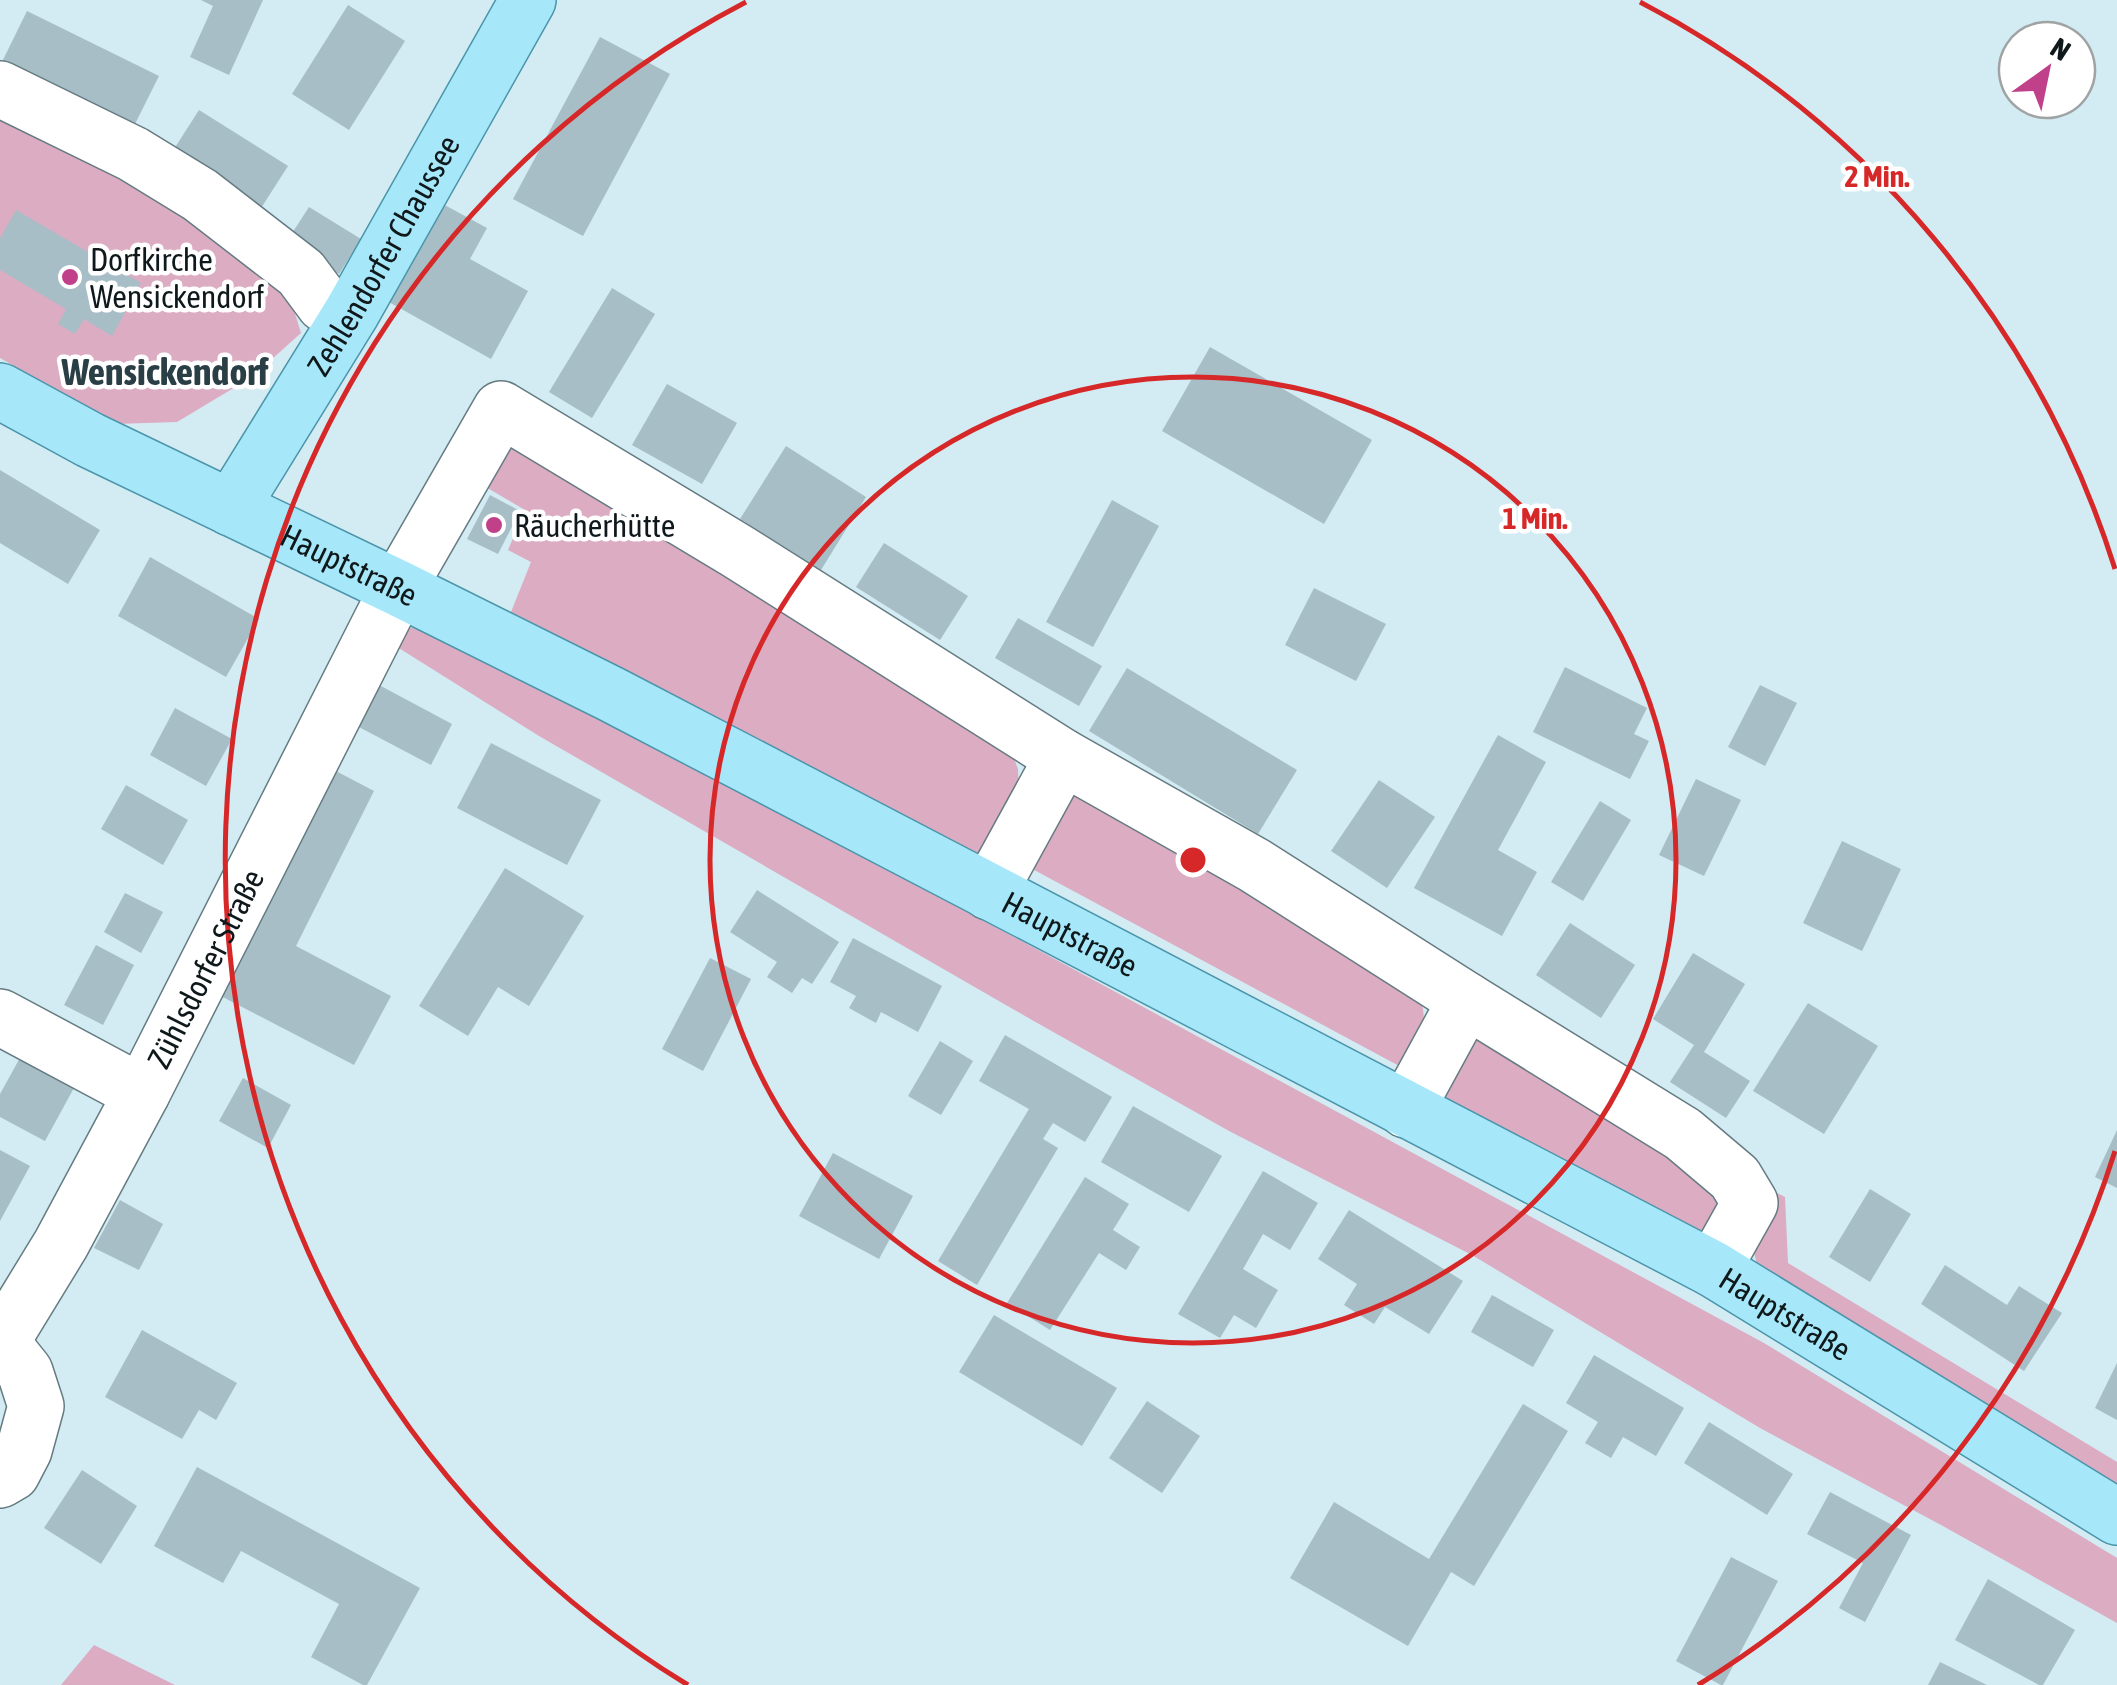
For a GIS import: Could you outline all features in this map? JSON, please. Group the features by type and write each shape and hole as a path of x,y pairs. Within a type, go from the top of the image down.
{"main road":[{"name":"Zehlendorfer Chaussee","path":"231,508 351,313 528,0"},
{"name":"Hauptstraße","path":"0,391 90,440 610,694 1713,1269 2117,1517"}],"street":[{"path":"0,89 134,154 200,195 301,272 324,304 351,313"},
{"name":"Zühlsdorfer Straße","path":"1,1344 61,1244 142,1093 398,588 501,409 738,550 1063,756"},
{"path":"989,892 1063,756 1254,865 1683,1134 1735,1178 1750,1204 1713,1269"},
{"path":"1406,1110 1466,1000"},
{"path":"0,1017 142,1093"},
{"path":"0,1480 12,1472 24,1450 36,1406 25,1372 1,1344"}],"shaded area":[{"path":"0,103 284,278 301,333 252,377 177,422 115,424 0,358"},
{"path":"495,448 541,450 1006,737 1018,769 1019,795 986,860 511,612 531,562 508,550 525,510 474,480"},
{"path":"393,623 469,642 1764,1343 2117,1558 2117,1623 1760,1428 1472,1255 1229,1131 539,736 378,635"},
{"path":"1073,796 1114,800 1418,991 1424,1013 1422,1031 1403,1068 1023,864"},
{"path":"1494,1038 1724,1185 1719,1230 1695,1233 1428,1092 1468,1041"},
{"path":"1775,1192 1785,1197 1788,1263 2117,1462 2117,1491 1758,1269 1751,1240"},
{"path":"94,1645 175,1685 61,1685"}],"building":[{"path":"201,0 263,0 229,75 190,57 213,6"},
{"path":"348,5 405,41 349,130 292,94"},
{"path":"27,11 159,76 131,132 0,66"},
{"path":"600,37 670,74 583,236 513,199"},
{"path":"199,110 288,166 256,216 167,160"},
{"path":"441,203 487,228 470,259 528,291 491,359 387,301"},
{"path":"309,207 361,239 339,274 287,241"},
{"name":"Dorfkirche Wensickendorf","path":"16,210 141,283 112,336 84,319 75,334 58,324 66,309 0,270 0,238"},
{"path":"612,288 655,314 592,418 549,392"},
{"path":"1210,347 1372,440 1324,524 1162,431"},
{"path":"667,384 737,423 702,484 632,445"},
{"path":"786,446 866,497 821,570 740,519"},
{"path":"0,470 100,530 68,584 0,543"},
{"name":"Räucherhütte","path":"490,495 520,511 498,554 467,539"},
{"path":"1112,500 1159,526 1093,647 1046,622"},
{"path":"884,543 968,596 940,640 856,587"},
{"path":"150,557 259,619 226,677 118,616"},
{"path":"1314,588 1386,624 1356,681 1285,645"},
{"path":"1018,618 1102,666 1079,706 995,658"},
{"path":"1565,667 1647,708 1634,734 1649,741 1630,779 1533,732"},
{"path":"1127,668 1297,770 1258,834 1089,731"},
{"path":"379,685 452,724 431,765 357,726"},
{"path":"1760,685 1797,703 1765,766 1728,747"},
{"path":"175,708 232,739 206,786 150,755"},
{"path":"1498,735 1546,762 1498,850 1537,872 1502,936 1414,888"},
{"path":"491,743 601,800 567,865 457,808"},
{"path":"334,770 374,791 296,946 391,996 354,1065 217,994"},
{"path":"1696,779 1741,800 1704,876 1659,855"},
{"path":"1379,780 1435,817 1387,888 1331,851"},
{"path":"126,785 188,820 163,865 101,829"},
{"path":"1600,801 1631,820 1583,901 1551,882"},
{"path":"1842,841 1901,869 1862,951 1803,923"},
{"path":"505,868 584,916 529,1006 498,987 468,1036 419,1006"},
{"path":"757,890 839,942 812,984 802,978 792,993 767,977 777,962 730,932"},
{"path":"125,893 163,912 141,953 104,932"},
{"path":"1570,923 1635,965 1601,1018 1536,975"},
{"path":"853,938 942,986 918,1032 881,1012 876,1023 849,1008 856,996 830,982"},
{"path":"96,945 134,965 103,1025 64,1005"},
{"path":"1693,953 1745,984 1704,1052 1750,1081 1726,1118 1670,1082 1694,1045 1653,1019"},
{"path":"710,958 751,979 703,1071 662,1049"},
{"path":"1808,1003 1878,1046 1824,1134 1753,1091"},
{"path":"1005,1035 1112,1097 1085,1142 1053,1123 1043,1139 1058,1148 977,1285 938,1261 1029,1109 979,1081"},
{"path":"940,1041 973,1061 941,1115 908,1096"},
{"path":"21,1056 75,1086 45,1141 0,1117 0,1094"},
{"path":"243,1078 291,1105 268,1148 219,1121"},
{"path":"1133,1106 1222,1156 1189,1212 1101,1162"},
{"path":"2117,1130 2117,1188 2095,1177"},
{"path":"0,1150 30,1166 0,1221"},
{"path":"833,1153 913,1196 879,1259 799,1216"},
{"path":"1263,1171 1318,1203 1290,1250 1263,1234 1243,1269 1278,1290 1256,1328 1234,1315 1220,1338 1178,1314"},
{"path":"1085,1177 1129,1204 1113,1230 1140,1247 1126,1270 1099,1253 1050,1330 1007,1303"},
{"path":"1870,1189 1911,1214 1870,1282 1829,1257"},
{"path":"120,1200 163,1224 139,1270 94,1248"},
{"path":"1349,1210 1463,1281 1429,1334 1385,1307 1374,1324 1344,1305 1357,1284 1318,1259"},
{"path":"1945,1265 2007,1305 2019,1286 2062,1313 2024,1371 1921,1304"},
{"path":"1492,1295 1554,1330 1533,1367 1471,1332"},
{"path":"994,1315 1117,1388 1082,1446 959,1372"},
{"path":"142,1330 237,1383 216,1420 199,1410 182,1439 105,1397"},
{"path":"1594,1355 1684,1408 1656,1456 1623,1437 1611,1458 1585,1443 1598,1422 1566,1403"},
{"path":"2117,1363 2117,1420 2095,1408"},
{"path":"1147,1401 1200,1436 1162,1493 1109,1458"},
{"path":"1523,1404 1568,1431 1474,1586 1451,1572 1408,1646 1290,1578 1334,1502 1429,1559"},
{"path":"1709,1422 1793,1474 1767,1515 1684,1463"},
{"path":"197,1467 420,1588 367,1685 311,1657 339,1604 241,1551 223,1583 154,1546"},
{"path":"82,1470 137,1506 101,1564 44,1528"},
{"path":"1830,1492 1911,1535 1865,1622 1839,1608 1863,1563 1807,1534"},
{"path":"1731,1557 1778,1581 1721,1685 1676,1661"},
{"path":"1988,1579 2075,1630 2043,1685 1955,1640"},
{"path":"1940,1662 1987,1685 1928,1685"}],"place":[{"name":"Dorfkirche Wensickendorf","path":"70,277"},
{"name":"Räucherhütte","path":"494,525"}],"district":[{"name":"Wensickendorf","path":"165,371"}]}
